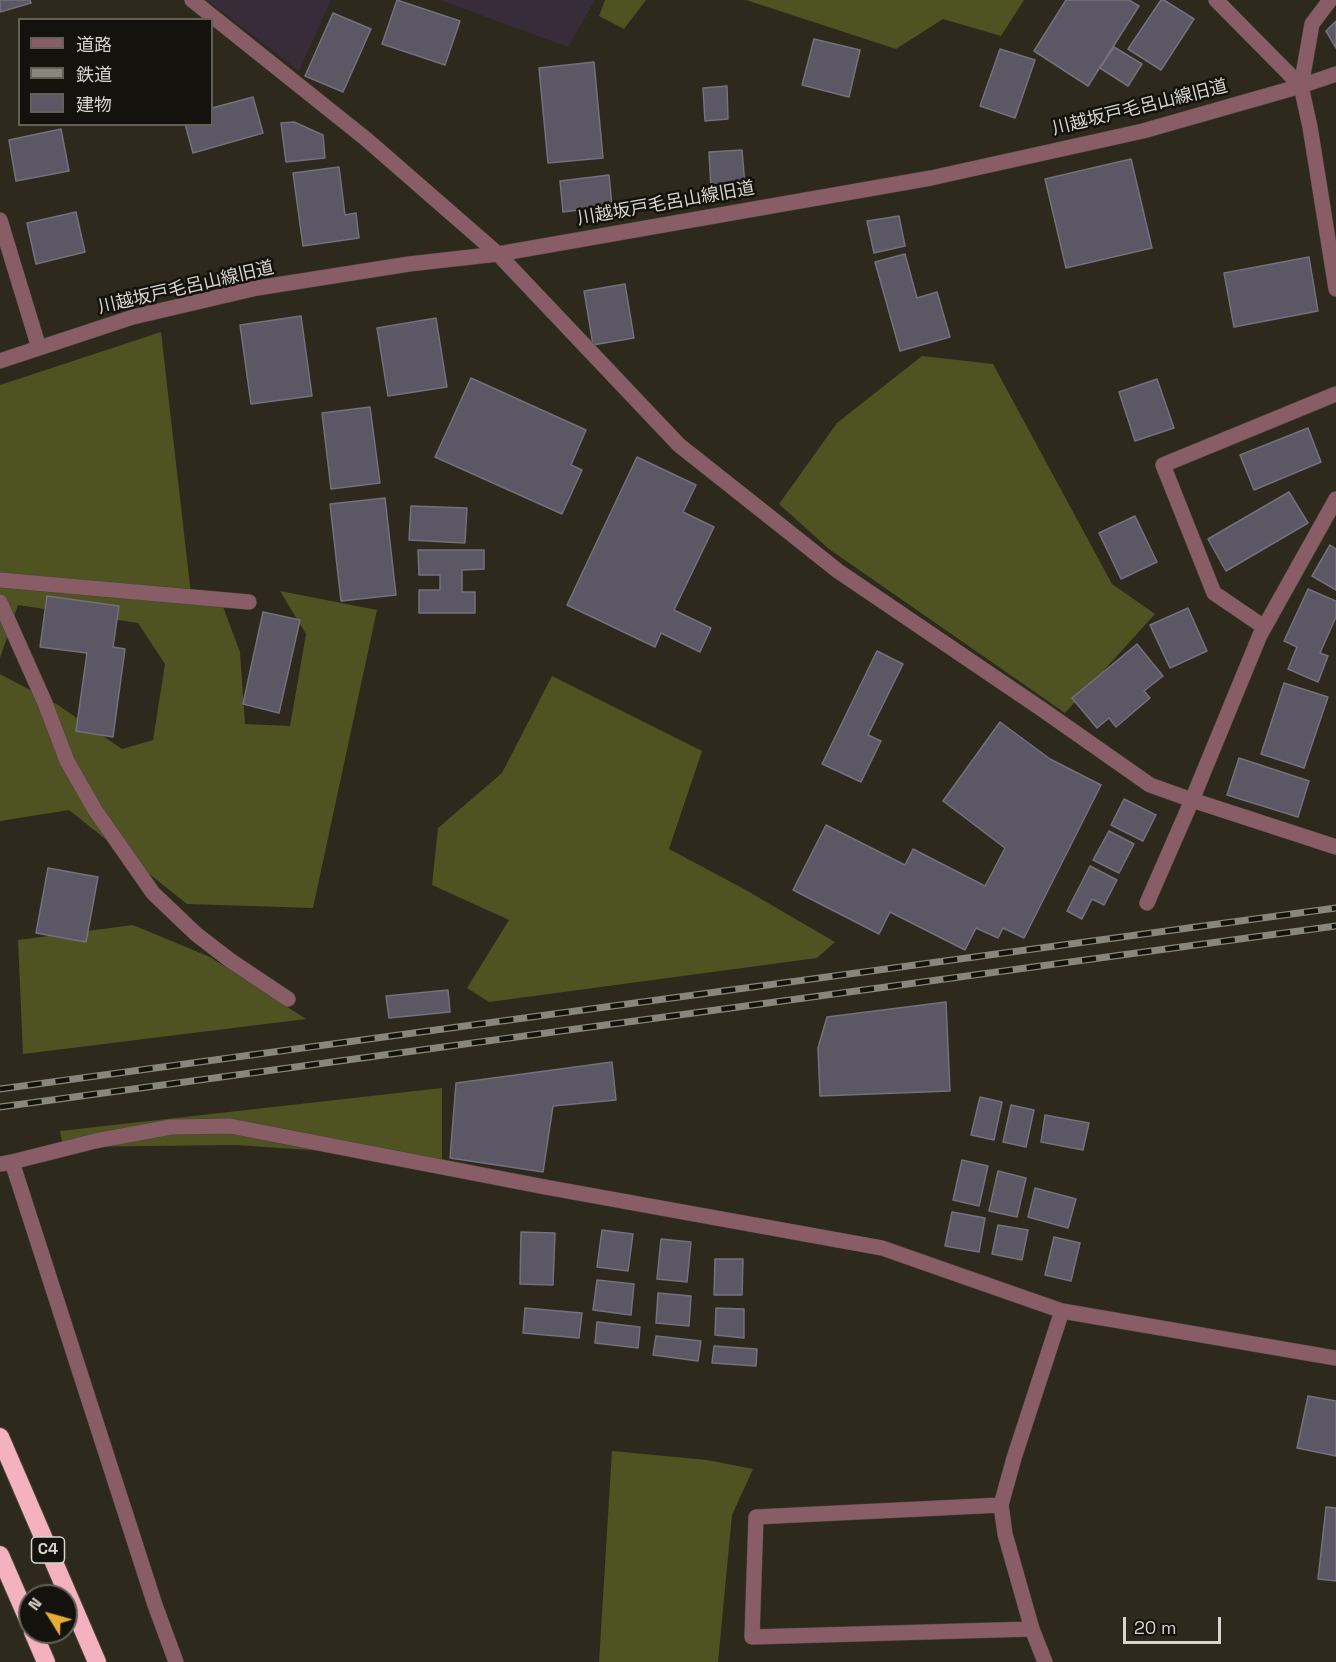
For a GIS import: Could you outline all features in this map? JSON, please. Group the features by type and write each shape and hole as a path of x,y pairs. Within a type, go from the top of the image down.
{"highway":[{"name":"C4","path":"0,1437 97,1662"},
{"name":"C4","path":"0,1555 18,1596"},
{"path":"38,1644 46,1662"}],"street":[{"path":"192,0 366,139 498,254 679,445 838,571 1150,785 1336,847"},
{"path":"1216,0 1301,86"},
{"path":"1330,0 1312,24 1301,86 1310,127 1336,289"},
{"name":"川越坂戸毛呂山線旧道","path":"0,361 133,317 257,288 409,264 498,254 931,178 1143,131 1336,74"},
{"path":"0,220 39,348"},
{"path":"1264,627 1214,593 1163,465 1336,394"},
{"path":"1147,903 1264,627 1336,499"},
{"path":"0,580 249,602"},
{"path":"0,602 45,703 67,761 95,810 153,893 196,934 288,999"},
{"path":"176,1662 6,1163 95,1141 171,1127 230,1126 545,1187 882,1248 1062,1311 1336,1358"},
{"path":"1045,1662 1032,1629 1005,1534 1001,1505 1062,1311"},
{"path":"1001,1505 756,1517 752,1637 1032,1629"}],"shaded area":[{"path":"207,0 331,0 299,71"},
{"path":"440,0 595,0 568,47"}],"green space":[{"path":"605,0 646,0 624,29 599,16"},
{"path":"746,0 1024,0 1001,36 943,19 896,49"},
{"path":"161,332 192,603 222,604 240,652 245,724 290,726 306,634 280,591 377,610 313,908 187,904 69,810 0,821 0,674 58,705 122,749 153,740 165,664 138,623 18,605 0,658 0,385"},
{"path":"922,356 993,364 1112,584 1155,614 1065,713 829,549 779,504 837,423"},
{"path":"552,676 702,751 669,849 835,942 817,958 489,1002 467,988 509,920 432,885 438,828 502,773"},
{"path":"133,925 210,957 306,1019 23,1054 18,940"},
{"path":"442,1088 442,1159 236,1145 63,1147 60,1131"},
{"path":"612,1451 707,1460 753,1469 732,1515 718,1662 599,1662"}],"building":[{"path":"0,0 30,0 31,3 0,12"},
{"path":"397,0 460,21 445,65 382,44"},
{"path":"1066,0 1129,0 1139,6 1088,86 1034,51"},
{"path":"1161,0 1194,19 1161,70 1128,49"},
{"path":"333,13 371,29 343,92 305,76"},
{"path":"1336,21 1336,48 1326,31"},
{"path":"814,39 860,50 849,97 802,85"},
{"path":"1114,47 1142,64 1128,86 1100,68"},
{"path":"1000,49 1035,60 1015,118 980,106"},
{"path":"594,62 603,158 548,163 539,68"},
{"path":"727,86 728,119 705,121 703,88"},
{"path":"253,97 263,133 193,153 186,126 213,126 213,108"},
{"path":"294,122 323,135 325,158 286,162 281,123"},
{"path":"61,129 69,171 16,181 9,140"},
{"path":"742,150 745,186 711,189 709,152"},
{"path":"1131,159 1152,248 1066,268 1045,179"},
{"path":"339,167 345,215 356,213 359,238 303,246 293,173"},
{"path":"609,175 612,206 563,212 560,181"},
{"path":"76,212 85,252 36,264 27,223"},
{"path":"899,216 905,246 874,253 867,221"},
{"path":"905,254 917,298 937,292 950,337 900,351 875,262"},
{"path":"1309,257 1318,311 1234,327 1224,273"},
{"path":"625,284 634,338 593,345 584,291"},
{"path":"301,316 312,396 251,404 240,325"},
{"path":"436,318 447,387 388,396 377,328"},
{"path":"471,378 586,430 571,465 582,470 562,514 435,457"},
{"path":"1157,379 1174,428 1135,441 1119,392"},
{"path":"370,407 380,483 331,489 322,413"},
{"path":"1308,428 1321,462 1254,490 1240,455"},
{"path":"637,457 696,485 683,512 714,527 674,610 711,628 700,652 661,633 655,647 567,605"},
{"path":"1289,492 1308,523 1226,571 1208,539"},
{"path":"385,498 396,595 341,601 330,504"},
{"path":"411,506 467,508 465,543 409,540"},
{"path":"1135,516 1157,562 1121,579 1099,533"},
{"path":"1330,545 1336,549 1336,590 1312,576"},
{"path":"418,550 484,550 484,569 462,570 462,592 475,592 475,613 419,613 419,590 440,590 440,575 419,575"},
{"path":"1308,589 1336,601 1336,617 1320,653 1328,656 1318,682 1288,669 1297,647 1284,641"},
{"path":"47,596 119,606 113,647 125,649 113,737 76,731 87,653 40,647"},
{"path":"1188,608 1207,651 1170,668 1150,625"},
{"path":"263,612 300,620 279,713 243,704"},
{"path":"1137,644 1163,676 1144,691 1150,698 1116,727 1109,718 1097,728 1072,698"},
{"path":"877,651 903,664 868,735 881,741 861,782 822,764"},
{"path":"1284,683 1328,697 1304,768 1261,754"},
{"path":"1000,722 1050,759 1101,785 1024,938 1003,928 998,938 976,928 965,950 890,912 879,934 793,890 826,825 905,865 913,849 985,886 1005,848 943,801"},
{"path":"1239,758 1309,781 1298,817 1227,795"},
{"path":"1124,799 1156,815 1143,841 1111,825"},
{"path":"1109,831 1134,844 1119,873 1093,860"},
{"path":"1090,866 1117,880 1104,905 1092,899 1082,919 1067,911"},
{"path":"48,868 98,877 86,942 36,933"},
{"path":"448,990 450,1012 389,1018 386,996"},
{"path":"946,1002 950,1091 820,1096 818,1048 827,1017"},
{"path":"612,1062 616,1100 553,1106 543,1172 450,1158 456,1083"},
{"path":"980,1097 1002,1102 994,1140 971,1135"},
{"path":"1011,1105 1034,1110 1026,1147 1003,1142"},
{"path":"1045,1115 1089,1123 1083,1150 1041,1142"},
{"path":"962,1160 988,1166 979,1206 953,1200"},
{"path":"998,1171 1026,1178 1017,1217 989,1211"},
{"path":"1035,1188 1076,1199 1068,1228 1028,1217"},
{"path":"952,1212 985,1218 979,1252 945,1246"},
{"path":"998,1225 1028,1230 1022,1260 992,1254"},
{"path":"602,1230 633,1234 628,1271 597,1267"},
{"path":"521,1232 555,1233 553,1285 520,1284"},
{"path":"1054,1237 1080,1243 1071,1281 1045,1275"},
{"path":"661,1239 691,1242 687,1282 657,1279"},
{"path":"715,1259 743,1259 742,1295 714,1295"},
{"path":"597,1280 634,1284 631,1315 593,1310"},
{"path":"658,1293 691,1296 689,1326 656,1323"},
{"path":"525,1308 582,1313 579,1338 523,1333"},
{"path":"716,1308 744,1309 744,1338 715,1335"},
{"path":"597,1322 640,1327 638,1348 595,1343"},
{"path":"656,1336 701,1341 698,1361 653,1355"},
{"path":"714,1346 757,1349 756,1366 712,1363"},
{"path":"1308,1396 1336,1401 1336,1456 1297,1448"},
{"path":"1326,1507 1336,1508 1336,1581 1318,1579"}],"railway":[{"path":"0,1089 1336,908"},
{"path":"0,1107 1336,926"}]}
